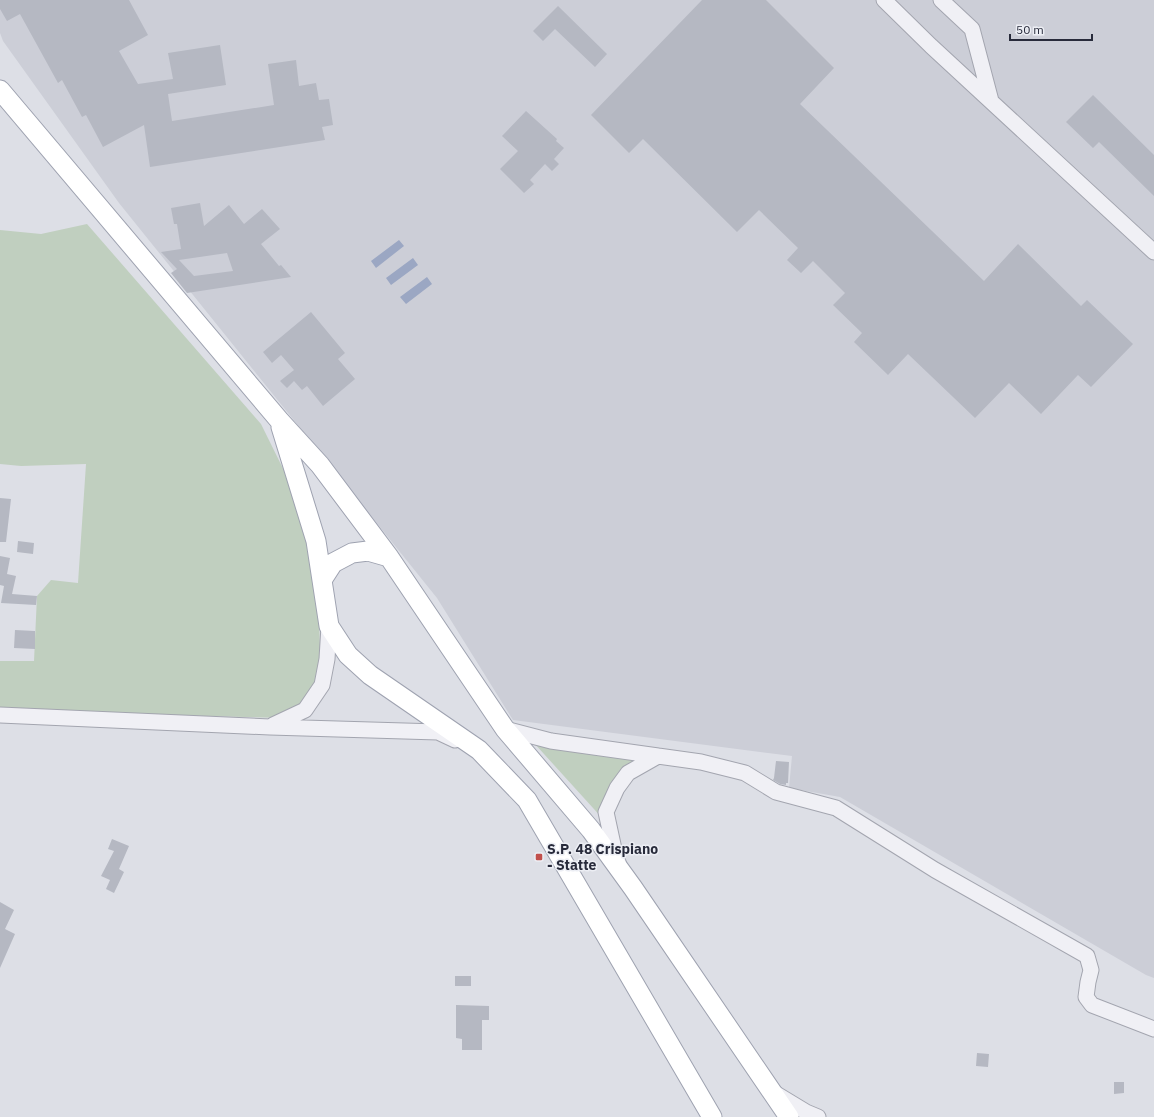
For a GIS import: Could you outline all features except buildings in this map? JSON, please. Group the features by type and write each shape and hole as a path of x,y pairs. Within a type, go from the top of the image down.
{"main road":[{"path":"0,90 279,420 320,465 389,557 505,728 591,830 621,871 789,1117"},
{"path":"279,420 316,541 329,626 348,655 370,675 479,750 527,800 712,1117"},
{"path":"322,580 333,563 352,553 368,551 389,557"}],"street":[{"path":"884,0 1154,252"},
{"path":"942,0 972,29 991,101"},
{"path":"270,727 305,710 322,685 327,659 329,626"},
{"path":"0,715 270,727 438,732 479,750"},
{"path":"505,728 551,741 701,762 745,773 776,792 836,808 935,870 1086,956 1091,970 1086,997 1092,1005 1154,1029"},
{"path":"621,871 614,849 606,812 617,788 628,773 658,756"},
{"path":"771,1091 806,1112 818,1117"}],"shaded area":[{"path":"0,0 1154,0 1154,978 1146,975 840,797 789,788 792,756 513,720 437,598 119,203 3,41 0,33"}],"green space":[{"path":"87,224 261,424 304,511 318,594 321,673 311,699 284,718 0,711 0,661 34,661 37,596 51,580 78,583 86,464 21,466 0,464 0,230 41,234"},
{"path":"534,743 634,759 603,819"}],"water":[{"path":"399,240 404,246 376,268 371,261"},
{"path":"413,258 418,265 391,285 386,278"},
{"path":"427,277 432,284 406,304 400,297"}],"place":[{"name":"S.P. 48 Crispiano - Statte","path":"539,857"}]}
